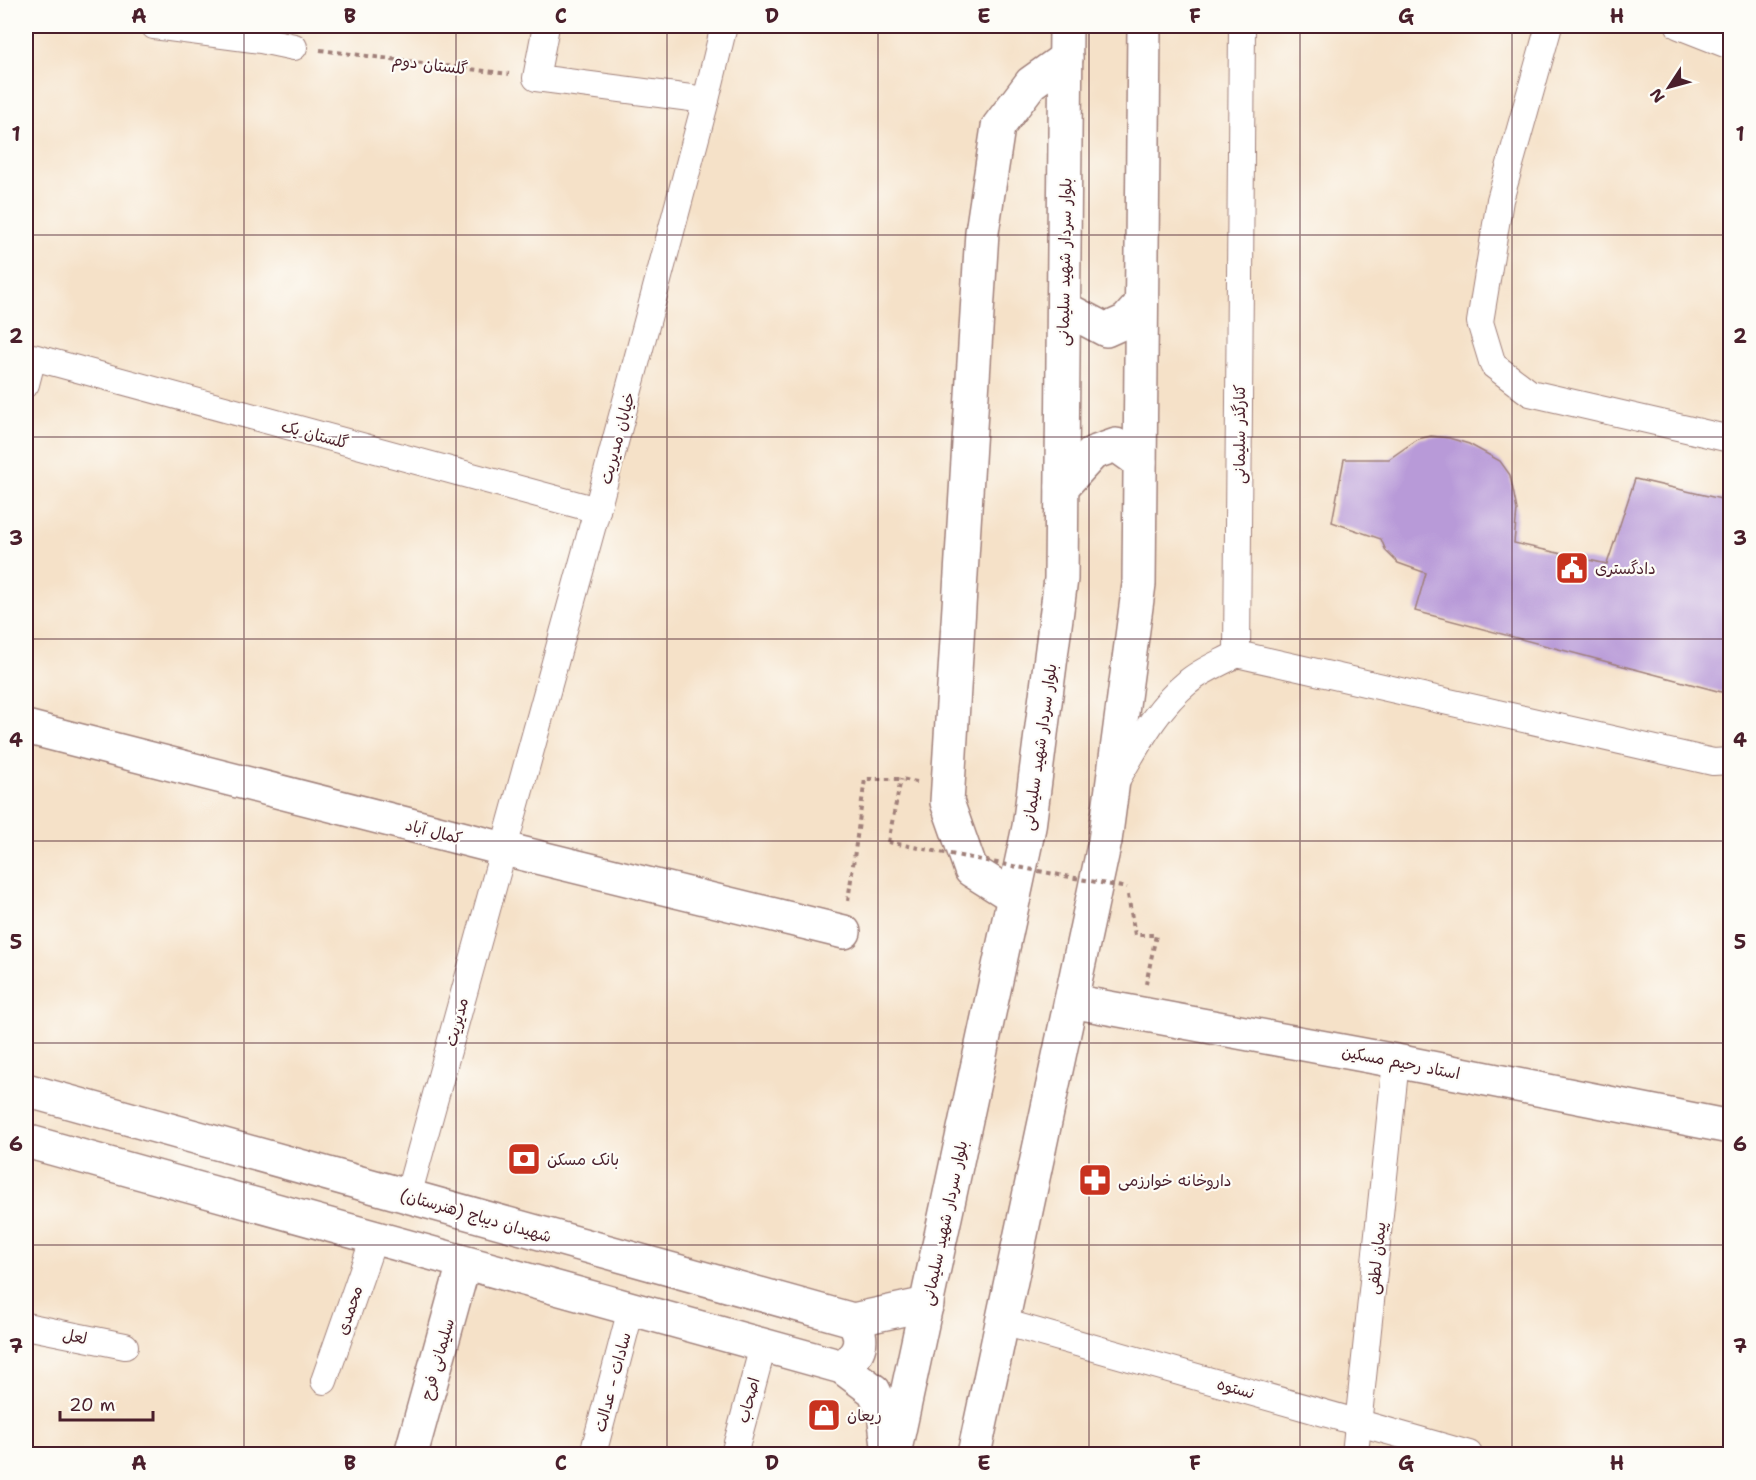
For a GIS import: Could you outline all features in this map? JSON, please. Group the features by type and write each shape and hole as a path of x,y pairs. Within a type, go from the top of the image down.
{"main road":[{"name":"بلوار سردار شهید سلیمانی","path":"894,1455 1029,827 1061,579 1066,26"},
{"path":"974,1455 1105,841 1139,584 1144,26"},
{"path":"1014,897 971,870 947,802 947,787 982,232 998,127 1031,83 1066,58"},
{"path":"1064,308 1106,330 1126,321 1141,304"},
{"path":"1062,487 1093,453 1116,445 1140,462"},
{"name":"کمال آباد","path":"26,727 504,849 844,932"},
{"name":"استاد رحیم مسکین","path":"1071,1001 1396,1061 1731,1127"},
{"name":"شهیدان دیباج (هنرستان)","path":"26,1090 853,1320 927,1304"},
{"path":"26,1141 842,1367 874,1391 884,1413 889,1455"},
{"name":"سلیمانی فرح","path":"411,1455 464,1263"},
{"path":"842,1367 851,1361 860,1343 860,1335 853,1320"}],"street":[{"path":"154,26 294,46"},
{"path":"546,26 536,78 706,100"},
{"name":"خیابان مدیریت","path":"504,849 597,510 724,26"},
{"name":"کنارگذر سلیمانی","path":"1237,654 1242,26"},
{"path":"1549,26 1500,200 1480,322 1493,365 1530,393 1731,439"},
{"path":"1679,26 1731,46"},
{"name":"گلستان یک","path":"26,384 33,357 597,510"},
{"path":"1112,789 1142,737 1173,695 1190,680 1237,654 1713,762 1731,761"},
{"name":"مدیریت","path":"408,1196 504,849"},
{"name":"پیمان لطفی","path":"1354,1455 1396,1061"},
{"name":"محمدی","path":"324,1381 374,1238"},
{"name":"سادات - عدالت","path":"593,1455 632,1309"},
{"name":"نستوه","path":"1003,1322 1469,1455"},
{"name":"لعل","path":"26,1326 124,1346"},
{"name":"اصحاب","path":"734,1455 763,1346"}],"path":[{"name":"گلستان دوم","path":"294,46 536,78"},
{"path":"844,932 865,779 901,779 947,787"},
{"path":"901,779 888,842 1127,888 1135,935 1156,935 1140,1014"}],"building":[{"name":"دادگستری","path":"1431,436 1469,444 1500,461 1510,475 1517,510 1514,543 1607,564 1635,479 1730,501 1729,694 1415,611 1426,573 1398,563 1386,551 1381,539 1332,522 1344,459 1389,459 1418,439"}],"place":[{"name":"دادگستری","path":"1572,568"},
{"name":"بانک مسکن","path":"524,1159"},
{"name":"داروخانه خوارزمی","path":"1095,1180"},
{"name":"ریعان","path":"824,1415"}]}
